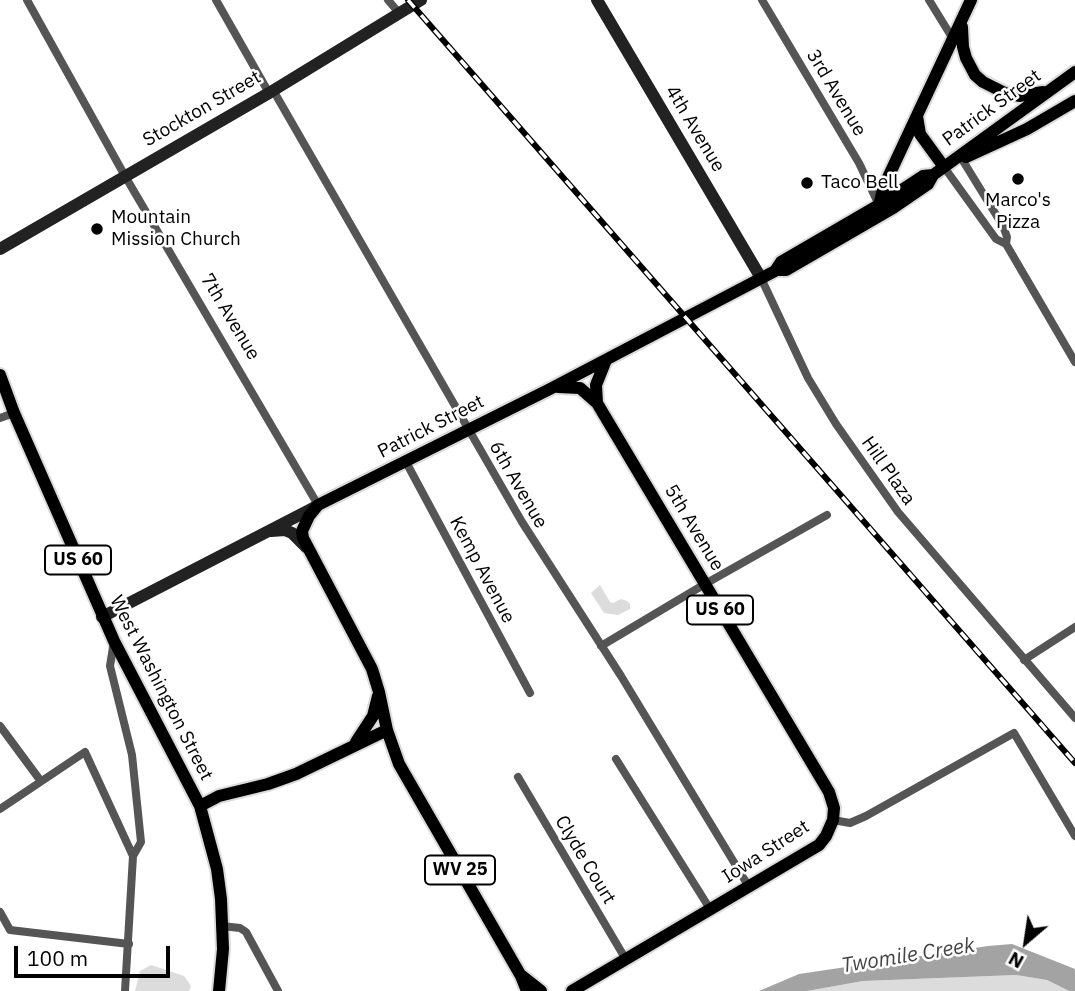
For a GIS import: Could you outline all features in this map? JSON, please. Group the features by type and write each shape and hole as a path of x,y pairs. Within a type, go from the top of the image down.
{"main road":[{"path":"879,205 884,186 971,0"},
{"path":"962,19 966,58 975,75 983,82 1004,93 1019,96 1047,91"},
{"name":"Patrick Street","path":"961,157 1071,75"},
{"path":"916,115 920,134 938,171 961,157 1027,129 1075,101"},
{"name":"Patrick Street","path":"776,270 780,262 879,205 923,176 938,171"},
{"name":"Patrick Street","path":"318,505 550,389 776,270 786,270 893,208 928,184 938,171"},
{"path":"597,403 596,385 606,360"},
{"name":"West Washington Street","path":"0,375 102,617 200,806 221,899 222,967 219,991"},
{"path":"550,389 575,387 586,391 597,403"},
{"name":"5th Avenue","path":"597,403 829,792 834,808 833,820"},
{"path":"318,505 302,531 306,547 372,669 379,692 373,716 354,745"},
{"name":"WV 25","path":"379,692 387,730 399,764 521,976 527,991"},
{"path":"200,806 219,796 296,774 387,730"},
{"name":"Iowa Street","path":"572,991 819,845 833,820"},
{"path":"521,976 541,991"}],"street":[{"name":"7th Avenue","path":"27,0 125,176 318,505"},
{"name":"6th Avenue","path":"216,0 532,540 601,646 749,887"},
{"path":"388,0 399,13"},
{"name":"Stockton Street","path":"0,249 271,92 421,0"},
{"name":"4th Avenue","path":"597,0 761,278"},
{"name":"3rd Avenue","path":"762,0 859,163 879,205"},
{"path":"929,0 953,40"},
{"path":"961,157 1003,226 1007,237 1006,244"},
{"path":"938,171 996,239 1006,244 1075,362"},
{"name":"Hill Plaza","path":"761,278 800,364 836,424 909,528 1075,718"},
{"path":"0,418 14,413"},
{"name":"Kemp Avenue","path":"406,462 530,693"},
{"name":"Patrick Street","path":"102,617 318,505"},
{"path":"601,646 827,515"},
{"path":"264,533 285,530 306,547"},
{"path":"1024,660 1075,628"},
{"path":"114,641 110,666 129,737 136,777 141,842 133,856 125,991"},
{"path":"0,726 40,780"},
{"name":"Iowa Street","path":"833,820 850,823 866,816 1014,733 1075,836"},
{"path":"0,809 85,752 133,856"},
{"path":"616,759 710,909"},
{"name":"Clyde Court","path":"518,777 625,958"},
{"path":"0,912 10,930 129,944"},
{"path":"222,926 240,928 246,932 278,991"}],"shaded area":[{"path":"600,585 610,602 621,599 627,601 630,609 618,615 604,613 591,593"},
{"path":"1012,944 1075,969 1075,991 1069,991 1047,980 1016,975 863,981 807,991 759,991 799,974"},
{"path":"151,965 184,976 191,986 189,991 135,991 140,971"},
{"path":"1016,975 1047,980 1069,991 807,991 863,981"}],"railway":[{"path":"408,0 1075,763"}],"place":[{"name":"Marco's Pizza","path":"1018,179"},
{"name":"Taco Bell","path":"807,183"},
{"name":"Mountain Mission Church","path":"97,229"}],"water label":[{"name":"Twomile Creek","path":"908,956"}]}
